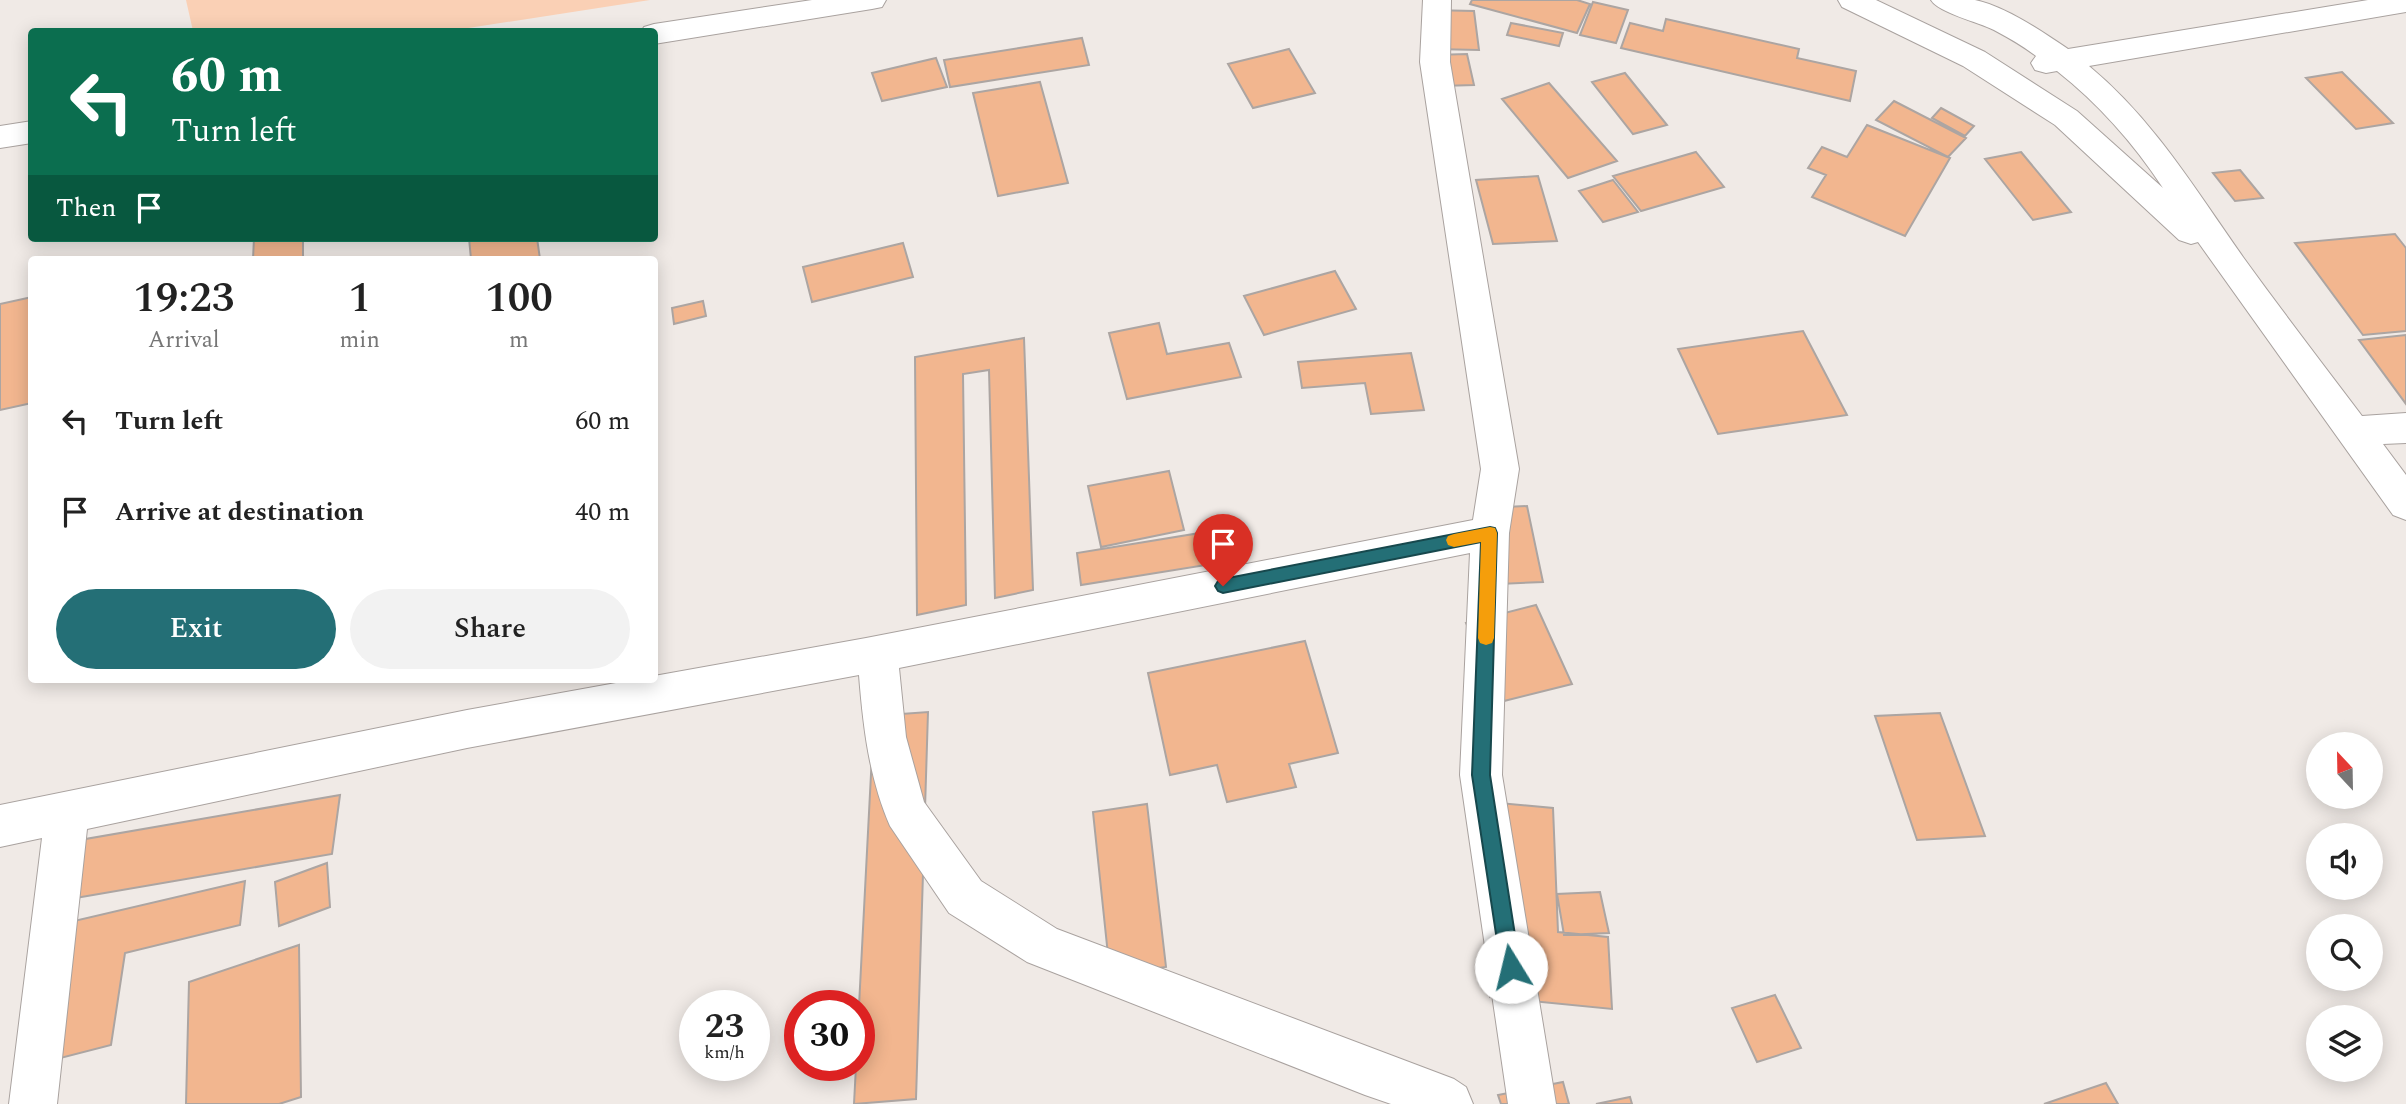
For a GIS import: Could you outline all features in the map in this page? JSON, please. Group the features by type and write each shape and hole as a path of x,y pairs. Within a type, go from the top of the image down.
{"street":[{"path":"658,33 873,0"},
{"path":"1437,0 1435,62 1500,469 1490,533 1481,775 1532,1104"},
{"path":"1852,0 1974,59 2066,118 2234,269"},
{"path":"1961,3 2064,58 2102,93 2147,142 2234,269 2406,504"},
{"path":"1997,74 2064,58 2406,3"},
{"path":"0,137 28,133"},
{"path":"2354,431 2406,428"},
{"path":"0,826 467,729 877,654 1490,533"},
{"path":"877,654 885,737 905,811 965,897 1043,946 1437,1096 1448,1104"},
{"path":"33,1104 68,812"}],"shaded area":[{"path":"186,0 650,0 468,28 192,28"}],"building":[{"path":"1472,0 1577,0 1590,4 1577,33 1470,4"},
{"path":"1593,2 1628,10 1616,43 1580,35"},
{"path":"1430,10 1474,11 1479,50 1434,49"},
{"path":"1666,19 1799,49 1797,58 1856,71 1850,101 1621,48 1630,23 1663,31"},
{"path":"1511,23 1563,33 1559,46 1507,35"},
{"path":"1082,38 1089,65 950,87 944,60"},
{"path":"1289,49 1315,93 1253,108 1228,64"},
{"path":"1467,54 1474,85 1441,86 1434,55"},
{"path":"936,58 947,87 882,101 872,73"},
{"path":"2342,72 2393,123 2356,129 2306,78"},
{"path":"1625,73 1667,125 1633,134 1592,82"},
{"path":"1040,82 1068,183 998,196 973,93"},
{"path":"1549,83 1617,161 1568,178 1502,99"},
{"path":"1894,101 1966,138 1948,157 1876,120"},
{"path":"1941,108 1974,126 1965,136 1932,118"},
{"path":"1867,125 1950,158 1905,236 1812,197 1826,175 1808,168 1822,147 1847,157"},
{"path":"1696,152 1724,187 1641,211 1613,176"},
{"path":"2021,152 2071,212 2033,220 1985,159"},
{"path":"2240,170 2263,198 2235,201 2213,173"},
{"path":"1538,176 1557,241 1493,244 1476,180"},
{"path":"1613,180 1638,212 1603,222 1579,191"},
{"path":"2395,234 2406,248 2406,331 2363,335 2295,243"},
{"path":"254,242 303,242 303,256 253,256"},
{"path":"469,242 538,242 540,256 471,256"},
{"path":"903,243 913,277 812,302 803,267"},
{"path":"1335,271 1356,309 1264,335 1244,296"},
{"path":"28,298 28,404 0,410 0,304"},
{"path":"703,301 706,316 674,324 672,308"},
{"path":"1159,323 1167,354 1229,343 1241,377 1127,399 1109,333"},
{"path":"1803,331 1847,415 1718,434 1678,349"},
{"path":"2406,335 2406,404 2359,340"},
{"path":"1024,338 1033,590 995,598 989,370 963,374 966,605 917,615 915,357"},
{"path":"1411,353 1424,410 1371,414 1365,383 1302,388 1298,362"},
{"path":"1169,471 1184,530 1101,547 1088,486"},
{"path":"1527,506 1543,582 1499,584 1484,508"},
{"path":"1200,533 1206,565 1081,585 1077,553"},
{"path":"1536,605 1572,684 1500,702 1466,623"},
{"path":"1305,641 1338,753 1289,764 1296,787 1227,802 1217,765 1170,775 1148,673"},
{"path":"928,712 916,1099 854,1104 855,1081 875,1081 875,990 860,990 874,716"},
{"path":"1940,713 1985,836 1917,840 1875,716"},
{"path":"340,795 332,854 64,900 80,840"},
{"path":"1488,802 1553,808 1558,932 1608,937 1612,1009 1490,997"},
{"path":"1147,804 1166,967 1110,974 1093,812"},
{"path":"327,863 330,907 279,926 275,882"},
{"path":"245,881 240,925 125,953 111,1045 49,1061 74,921"},
{"path":"1600,892 1609,933 1564,935 1557,894"},
{"path":"299,945 301,1097 279,1104 186,1104 189,982"},
{"path":"1775,995 1801,1048 1757,1062 1732,1008"},
{"path":"1563,1082 1569,1104 1501,1104 1498,1095"},
{"path":"2106,1083 2118,1104 2044,1104"},
{"path":"1630,1097 1632,1104 1596,1104"}],"slow traffic":[{"path":"1454,540 1490,533 1486,638"}],"route":[{"path":"1223,586 1490,533 1481,775 1511,967"}]}
